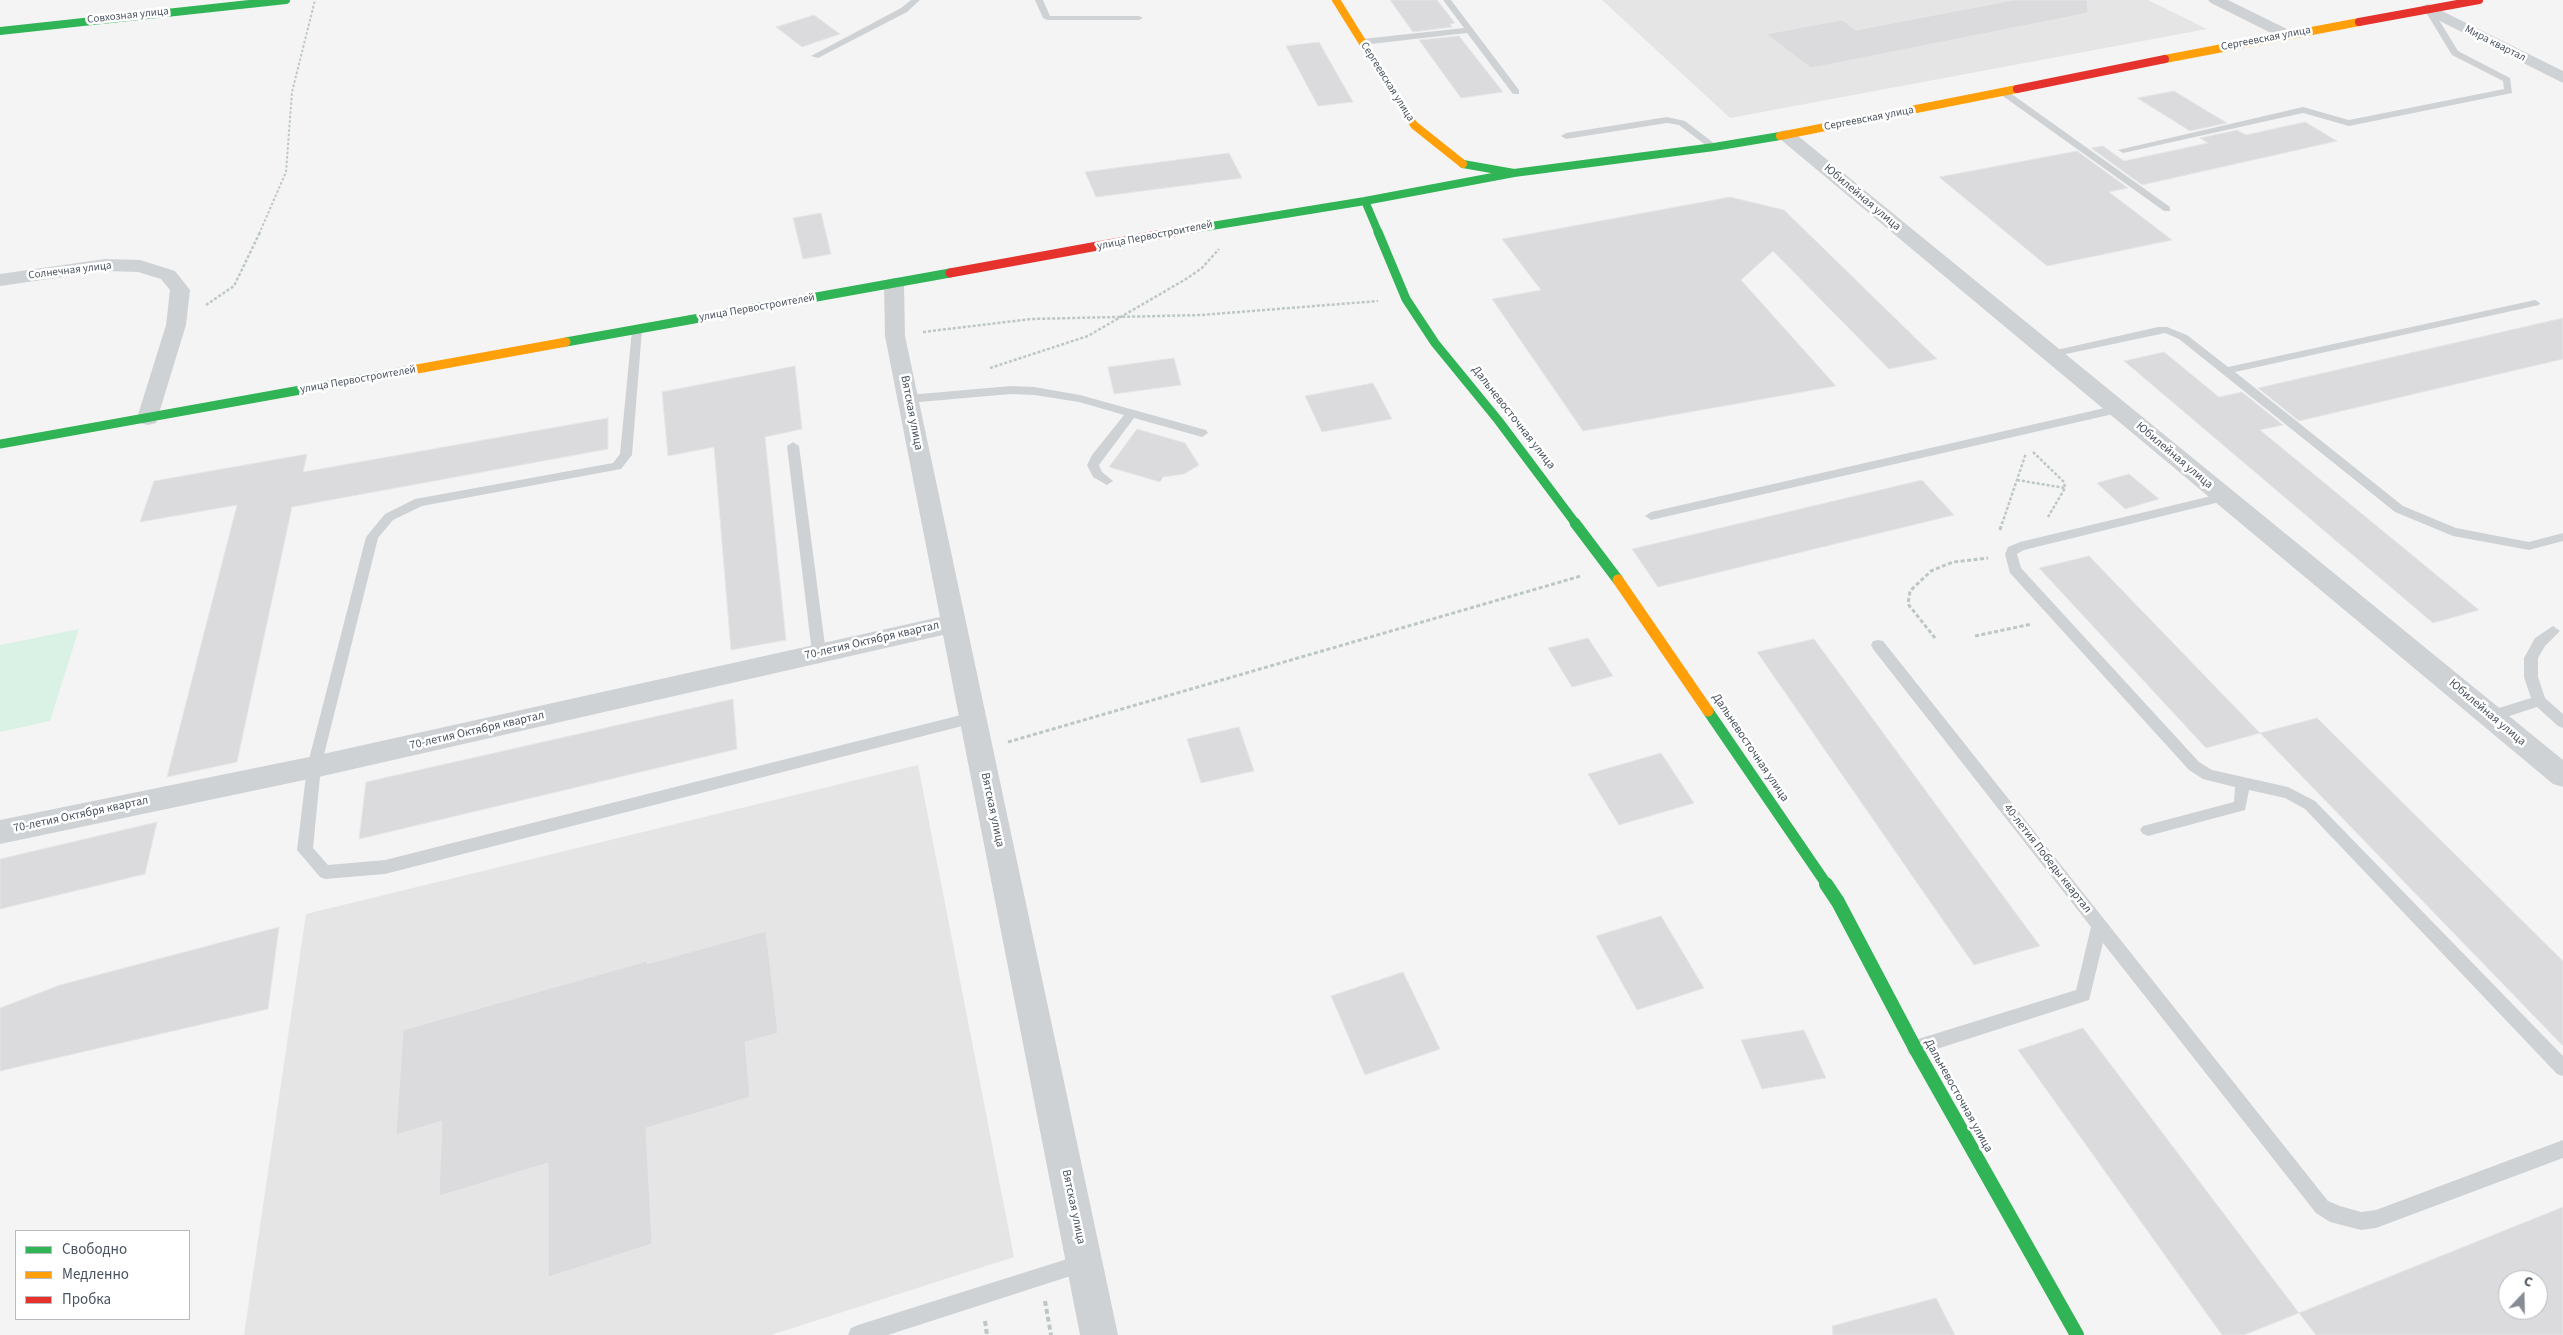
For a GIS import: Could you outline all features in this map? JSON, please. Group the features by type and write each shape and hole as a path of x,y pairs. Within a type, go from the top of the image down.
{"street":[{"name":"Совхозная улица","path":"0,31 286,0"},
{"name":"Сергеевская улица","path":"1336,0 1414,125 1463,164 1514,173 1714,147 1786,135 2287,35 2479,0"},
{"path":"2216,0 2287,35"},
{"name":"Мира квартал","path":"2428,9 2563,78"},
{"name":"Юбилейная улица","path":"1786,135 2563,776"},
{"name":"улица Первостроителей","path":"0,444 1224,223 1365,201 1514,173"},
{"name":"Дальневосточная улица","path":"1365,201 1406,299 1435,343 1498,420 1610,568 1838,902 1915,1048 2077,1335"},
{"name":"Солнечная улица","path":"0,280 105,265 140,266 168,275 180,290 176,325 148,418"},
{"name":"Вятская улица","path":"894,284 895,336 1099,1335"},
{"name":"70-летия Октября квартал","path":"0,832 314,767 953,623"}],"lane":[{"path":"815,56 904,10 916,0"},
{"path":"1039,0 1047,18 1139,18"},
{"path":"1447,0 1516,92"},
{"path":"2123,150 2303,110 2349,123 2508,91 2507,80 2455,53 2428,9"},
{"path":"1362,42 1470,30"},
{"path":"2002,92 2167,209"},
{"path":"1566,136 1667,120 1682,123 1714,147"},
{"path":"2226,371 2535,303"},
{"path":"637,330 626,455 616,466 419,502 389,517 372,537 314,767 304,850 325,872 385,867 973,718"},
{"path":"2052,354 2158,330 2167,330 2184,337 2399,509 2453,532 2529,546 2563,537"},
{"path":"908,398 1011,390 1034,391 1080,400 1202,434"},
{"path":"1652,516 2118,409"},
{"path":"1107,481 1096,474 1093,465 1096,458 1132,414"},
{"path":"793,446 819,653"},
{"path":"2224,497 2020,546 2013,550 2011,554 2015,570 2194,766 2208,775 2288,793 2310,805 2563,1068"},
{"path":"2553,631 2540,642 2531,658 2531,677 2538,701 2563,722"},
{"name":"40-летия Победы квартал","path":"1878,645 2099,926 2083,995 1915,1048"},
{"path":"2491,716 2538,701"},
{"path":"2148,830 2240,806 2242,783"},
{"path":"2099,926 2322,1206 2336,1215 2361,1221 2376,1219 2563,1149"},
{"path":"858,1335 1084,1262"}],"path":[{"path":"176,325 234,286 266,222 286,172 292,92 315,0"},
{"path":"956,394 989,369 1088,336 1202,268 1223,243 1224,223"},
{"path":"895,336 1031,319 1201,315 1406,299"},
{"path":"2011,554 2000,540 1999,534 2028,448 2061,476 2065,488 2033,543"},
{"path":"2017,480 2065,488"},
{"path":"1935,638 1908,604 1910,591 1917,582 1932,570 1954,562 2011,554"},
{"path":"979,750 1610,568"},
{"path":"1975,636 2060,619"},
{"path":"1041,1276 1051,1335"}],"shaded area":[{"path":"1602,0 2148,0 2207,29 1730,118"},
{"path":"918,765 1014,1257 771,1335 244,1335 306,914"}],"green space":[{"path":"79,629 50,721 0,732 0,645"}],"building":[{"path":"1390,0 1437,0 1455,23 1450,24 1452,27 1413,32"},
{"path":"2013,0 2087,0 2088,13 1811,68 1766,34 1842,20 1856,30"},
{"path":"814,15 840,34 802,47 776,27"},
{"path":"1459,36 1503,92 1461,98 1419,40"},
{"path":"1319,42 1353,102 1318,106 1286,46"},
{"path":"2174,91 2227,123 2190,131 2137,98"},
{"path":"2305,122 2337,141 2142,185 2091,148 2103,146 2124,161 2208,143 2200,138 2237,130 2246,135"},
{"path":"2077,151 2128,188 2109,192 2172,240 2047,266 1939,177"},
{"path":"1229,153 1242,178 1096,197 1085,172"},
{"path":"1730,197 1784,210 1937,359 1889,369 1773,251 1741,280 1836,386 1583,431 1492,299 1541,290 1502,239"},
{"path":"821,213 831,254 803,259 793,218"},
{"path":"2563,318 2563,359 2299,421 2258,388"},
{"path":"2164,352 2219,397 2242,392 2283,425 2260,430 2479,610 2433,623 2124,361"},
{"path":"1174,358 1181,385 1114,394 1108,367"},
{"path":"795,366 802,429 765,437 786,640 731,650 714,447 668,456 662,392"},
{"path":"1373,383 1392,419 1322,432 1305,396"},
{"path":"608,418 608,449 292,507 237,762 167,777 237,505 140,522 154,481 307,454 303,472"},
{"path":"1137,429 1185,443 1199,465 1184,474 1163,477 1160,482 1109,467"},
{"path":"2129,474 2159,499 2125,509 2097,483"},
{"path":"1922,480 1954,515 1658,587 1632,549"},
{"path":"2089,556 2260,733 2206,748 2039,568"},
{"path":"1588,638 1613,676 1572,687 1548,648"},
{"path":"1814,639 2040,946 1974,965 1757,652"},
{"path":"733,699 737,749 359,839 366,782"},
{"path":"2317,718 2563,961 2563,1046 2260,733"},
{"path":"1239,727 1254,771 1201,783 1187,739"},
{"path":"1661,753 1694,803 1619,825 1588,774"},
{"path":"157,822 145,874 0,909 0,859"},
{"path":"1661,916 1704,988 1637,1010 1596,936"},
{"path":"279,927 268,1009 0,1071 0,1008 60,985"},
{"path":"766,931 778,1033 745,1042 750,1097 646,1128 652,1244 548,1277 548,1163 439,1196 442,1121 396,1135 403,1030 647,961 647,964"},
{"path":"1403,972 1440,1049 1365,1075 1331,996"},
{"path":"2083,1028 2299,1313 2244,1335 2222,1335 2018,1050"},
{"path":"1804,1030 1826,1078 1762,1089 1741,1040"},
{"path":"2563,1207 2563,1335 2316,1335 2299,1313"},
{"path":"1936,1298 1955,1335 1833,1335 1832,1326"}],"traffic: fast":[{"path":"0,31 286,0"},
{"path":"1463,164 1514,173 1714,147 1780,136"},
{"path":"1187,230 1365,201 1514,173"},
{"path":"1365,201 1406,299 1435,343 1498,420 1618,580"},
{"path":"566,342 950,273"},
{"path":"0,444 406,371"},
{"path":"1708,711 1838,902 1915,1048 2077,1335"}],"traffic: slow":[{"path":"1336,0 1414,125 1463,164"},
{"path":"2165,59 2359,22"},
{"path":"1780,136 2017,89"},
{"path":"406,371 566,342"},
{"path":"1618,580 1708,711"}],"traffic: jam":[{"path":"2359,22 2479,0"},
{"path":"2017,89 2165,59"},
{"path":"950,273 1187,230"}]}
